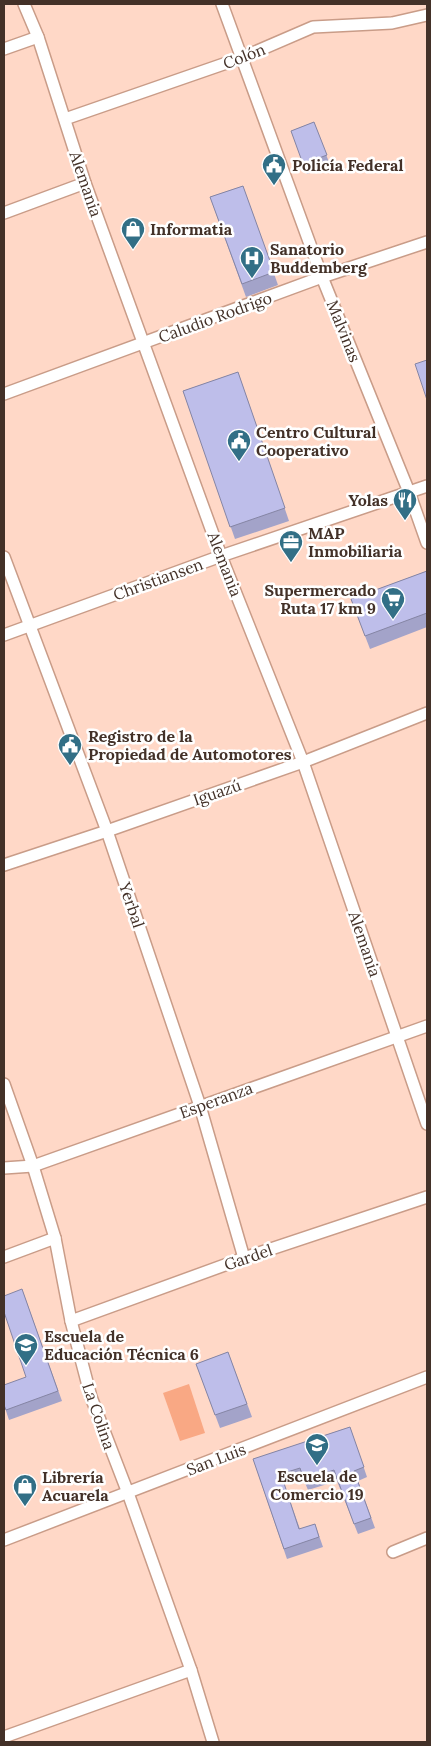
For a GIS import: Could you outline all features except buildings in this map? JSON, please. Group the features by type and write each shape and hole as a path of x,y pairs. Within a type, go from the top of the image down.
{"street":[{"name":"Alemania","path":"24,4 38,36 85,183 222,556 303,762 427,1124"},
{"name":"Malvinas","path":"222,4 322,278 409,492 427,544"},
{"name":"Colón","path":"65,119 241,58 313,27 392,23 427,15"},
{"path":"4,49 38,36"},
{"path":"4,213 85,183"},
{"name":"Caludio Rodrigo","path":"4,394 322,278 427,242"},
{"name":"Christiansen","path":"4,635 222,556 427,486"},
{"name":"Yerbal","path":"4,558 107,831 200,1106 244,1258"},
{"name":"Iguazú","path":"4,865 303,762 427,712"},
{"name":"Esperanza","path":"4,1168 33,1166 427,1026"},
{"name":"La Colina","path":"4,1084 33,1166 55,1238 71,1321 91,1398 128,1493 191,1670 213,1742"},
{"name":"Gardel","path":"71,1321 244,1258 427,1197"},
{"path":"4,1257 55,1238"},
{"name":"San Luis","path":"4,1540 427,1377"},
{"path":"394,1552 427,1538"},
{"path":"4,1738 191,1670"}],"shaded area":[{"path":"189,1384 205,1433 180,1441 163,1393"}],"place":[{"name":"Policía Federal","path":"274,186"},
{"name":"Informatia","path":"133,250"},
{"name":"Sanatorio Buddemberg","path":"252,279"},
{"name":"Centro Cultural Cooperativo","path":"239,462"},
{"name":"Yolas","path":"405,521"},
{"name":"MAP Inmobiliaria","path":"291,563"},
{"name":"Supermercado Ruta 17 km 9","path":"393,620"},
{"name":"Registro de la Propiedad de Automotores","path":"70,766"},
{"name":"Escuela de Educación Técnica 6","path":"26,1366"},
{"name":"Escuela de Comercio 19","path":"317,1466"},
{"name":"Librería Acuarela","path":"25,1507"}]}
